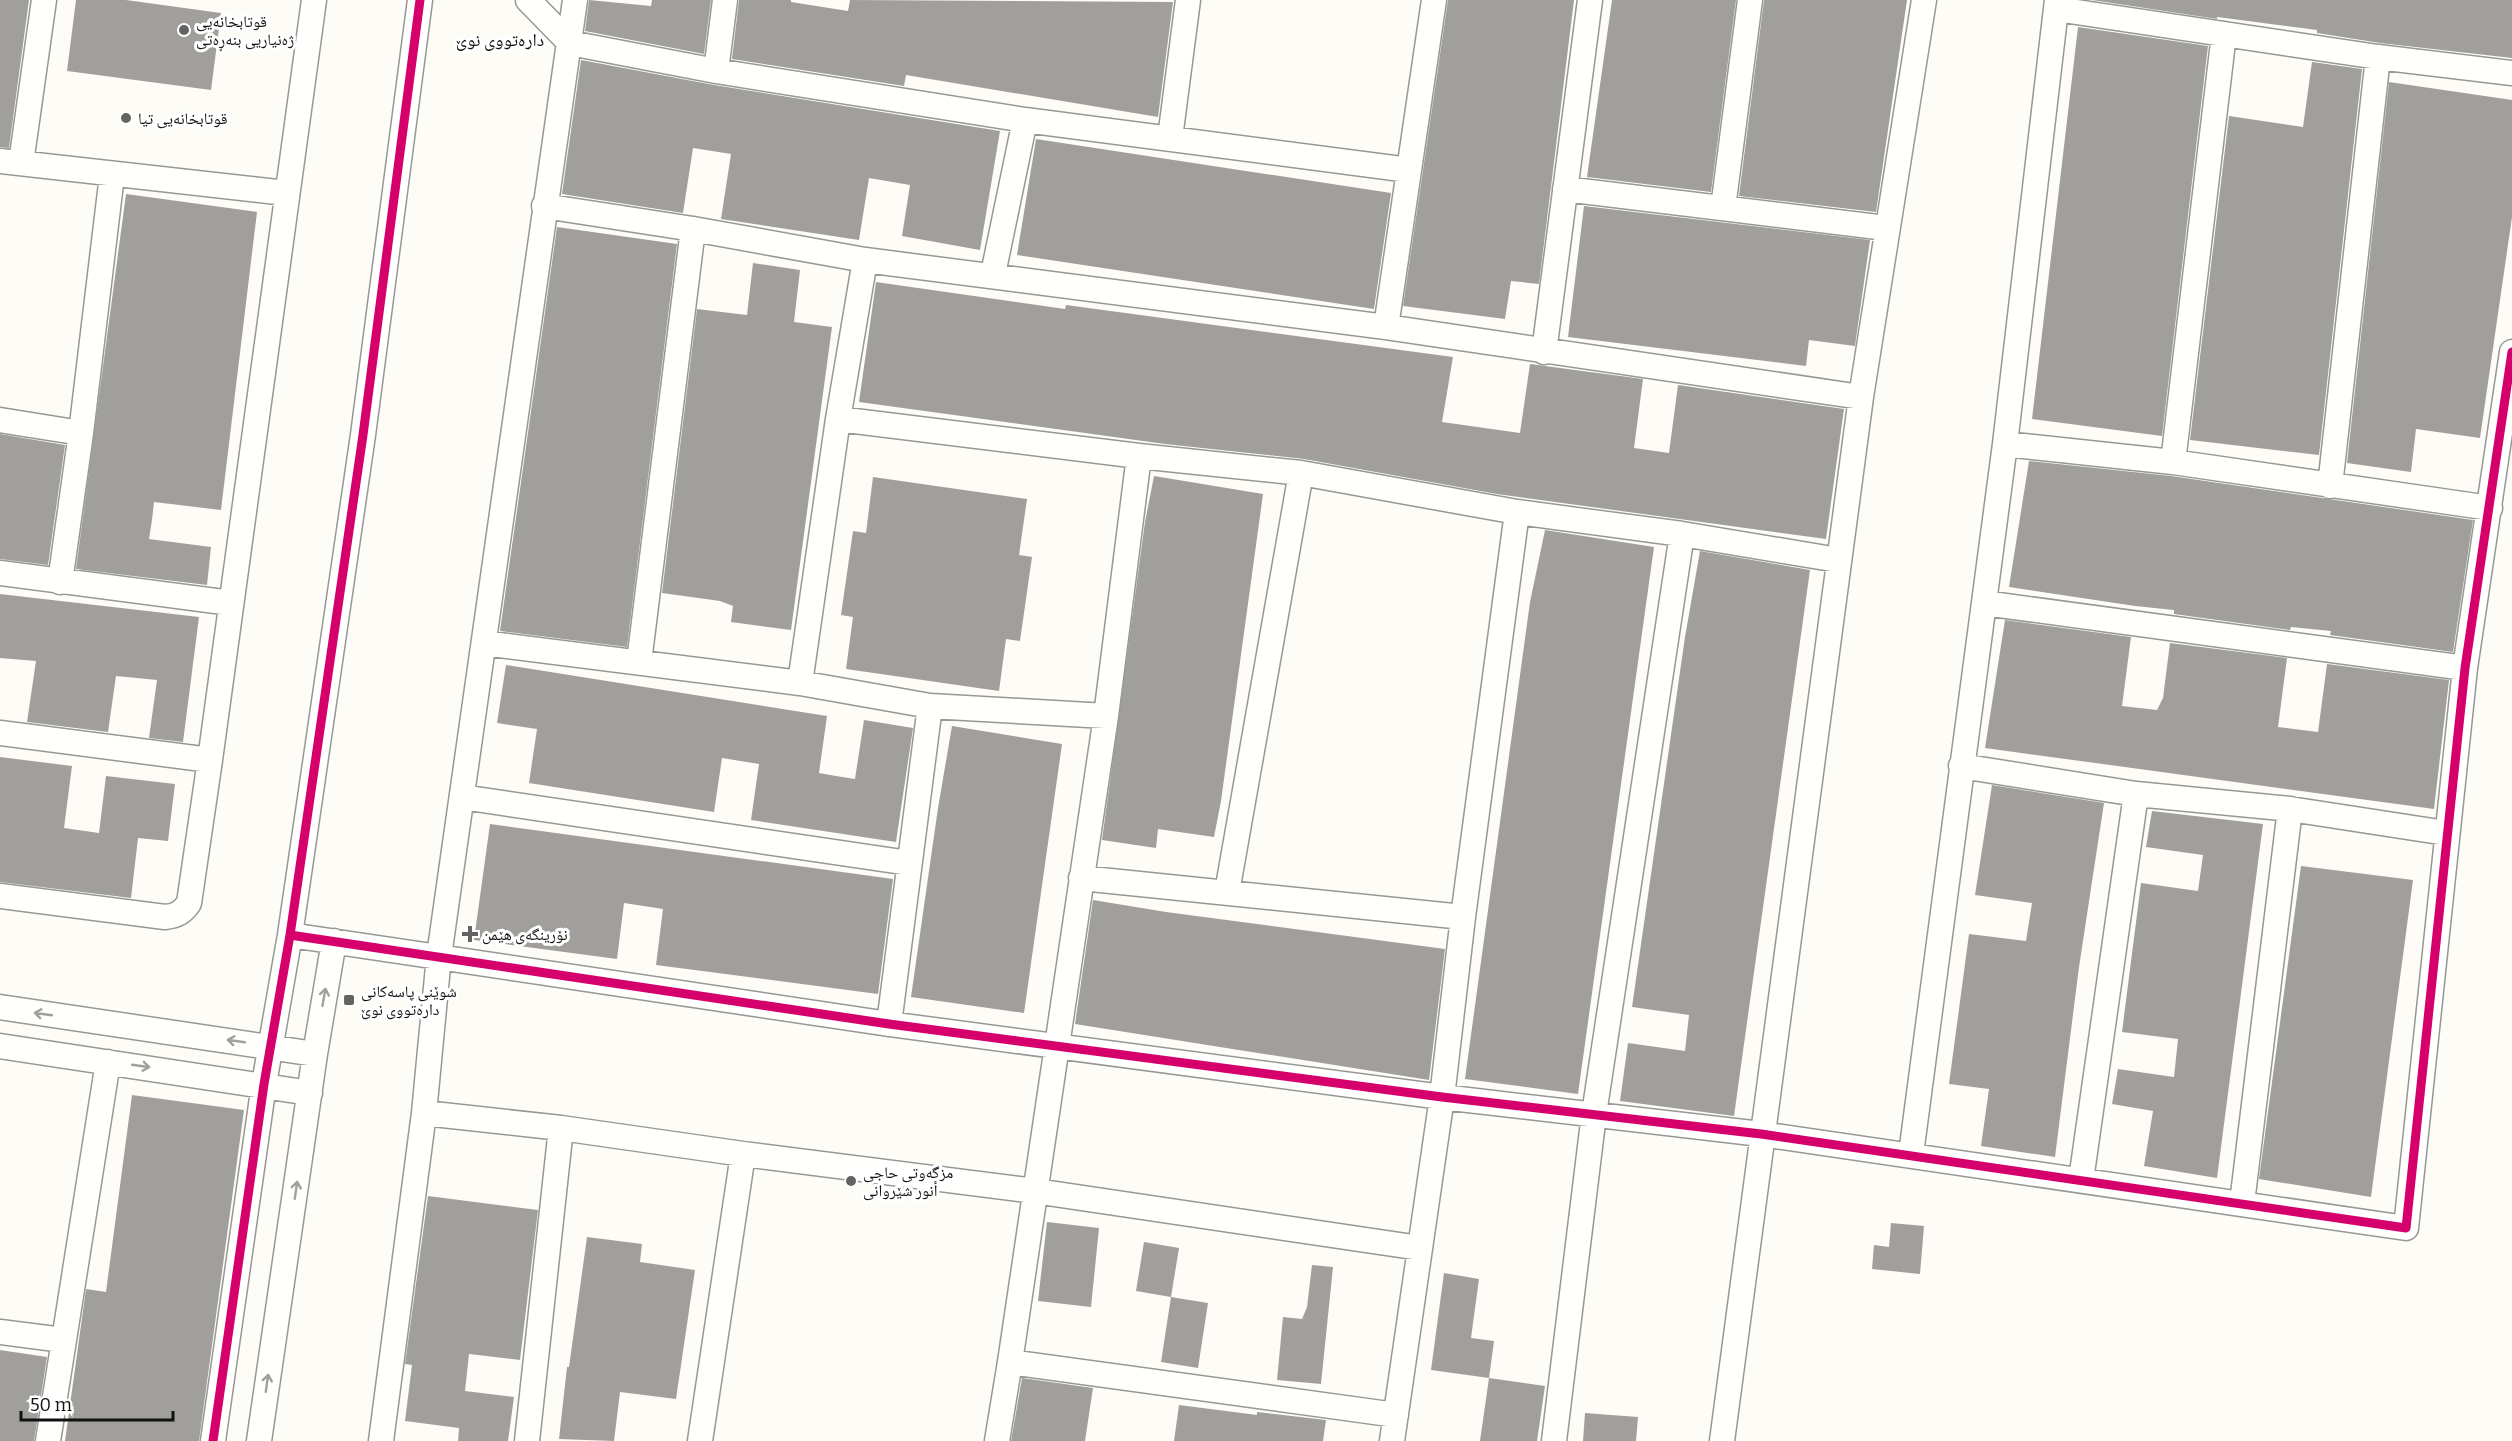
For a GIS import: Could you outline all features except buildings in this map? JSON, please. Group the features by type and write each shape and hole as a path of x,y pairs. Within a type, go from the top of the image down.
{"street":[{"path":"44,0 10,162 112,176 286,194"},
{"path":"0,896 165,917 183,911 189,903 314,0"},
{"path":"213,1441 264,1084 290,935 363,435 420,0"},
{"path":"528,0 570,43 716,72 1025,120 1409,170"},
{"path":"381,1441 424,1113 440,956 544,206 575,0"},
{"path":"716,72 725,0"},
{"path":"1170,138 1188,0"},
{"path":"1386,327 1434,0"},
{"path":"1544,352 1590,0"},
{"path":"1722,208 1750,0"},
{"path":"1722,1441 1838,560 1886,228 1924,0"},
{"path":"1911,1154 2005,444 2056,4 2224,34 2378,57 2512,73"},
{"path":"2173,462 2224,34"},
{"path":"2330,486 2378,57"},
{"path":"993,274 1025,120"},
{"path":"60,582 81,433 112,176"},
{"path":"1565,189 1886,228"},
{"path":"544,206 693,229 865,260 993,274 1386,327 1861,397"},
{"path":"639,662 693,229"},
{"path":"800,683 838,418 865,260"},
{"path":"290,935 890,1024 1442,1097 1911,1154 2406,1228 2465,668 2512,352"},
{"path":"838,418 1139,456 1300,473 1517,512 1682,534 1838,560"},
{"path":"0,420 81,433"},
{"path":"2005,444 2173,462 2490,508"},
{"path":"997,1441 1011,1362 1106,716 1139,456"},
{"path":"1227,892 1300,473"},
{"path":"1392,1441 1442,1097 1463,917 1517,512"},
{"path":"1554,1441 1594,1114 1682,534"},
{"path":"0,573 231,603"},
{"path":"1984,603 2465,668"},
{"path":"484,643 800,683 930,706 1106,716"},
{"path":"890,1024 930,706"},
{"path":"0,733 210,760"},
{"path":"1961,766 2136,794 2290,809 2446,833"},
{"path":"2081,1180 2136,794"},
{"path":"462,797 909,862"},
{"path":"2242,1203 2290,809"},
{"path":"1082,878 1463,917"},
{"path":"259,1441 315,1054 334,941"},
{"path":"0,1007 315,1054"},
{"path":"0,1046 264,1084 310,1093"},
{"path":"48,1441 108,1062"},
{"path":"424,1113 561,1128 1035,1191 1420,1248"},
{"path":"527,1441 561,1128"},
{"path":"700,1441 743,1154"},
{"path":"0,1332 63,1340"},
{"path":"1011,1362 1396,1415"}],"cycle path":[{"path":"213,1441 264,1084 290,935 363,435 420,0"},
{"path":"290,935 889,1024 1442,1097 1761,1134 2406,1228 2465,668 2512,352"}],"place":[{"name":"قوتابخانەیی ژەنیاریی بنەڕەتی","path":"184,30"},
{"name":"قوتابخانەیی تیا","path":"126,118"},
{"name":"نۆرینگه‌ی هێمن","path":"470,934"},
{"name":"شوێنی پاسەکانی دارەتووی نوێ","path":"349,1000"},
{"name":"مزگەوتی حاجی أنور شێروانی","path":"851,1181"}],"district":[{"name":"دارەتووی نوێ","path":"500,40"}]}
